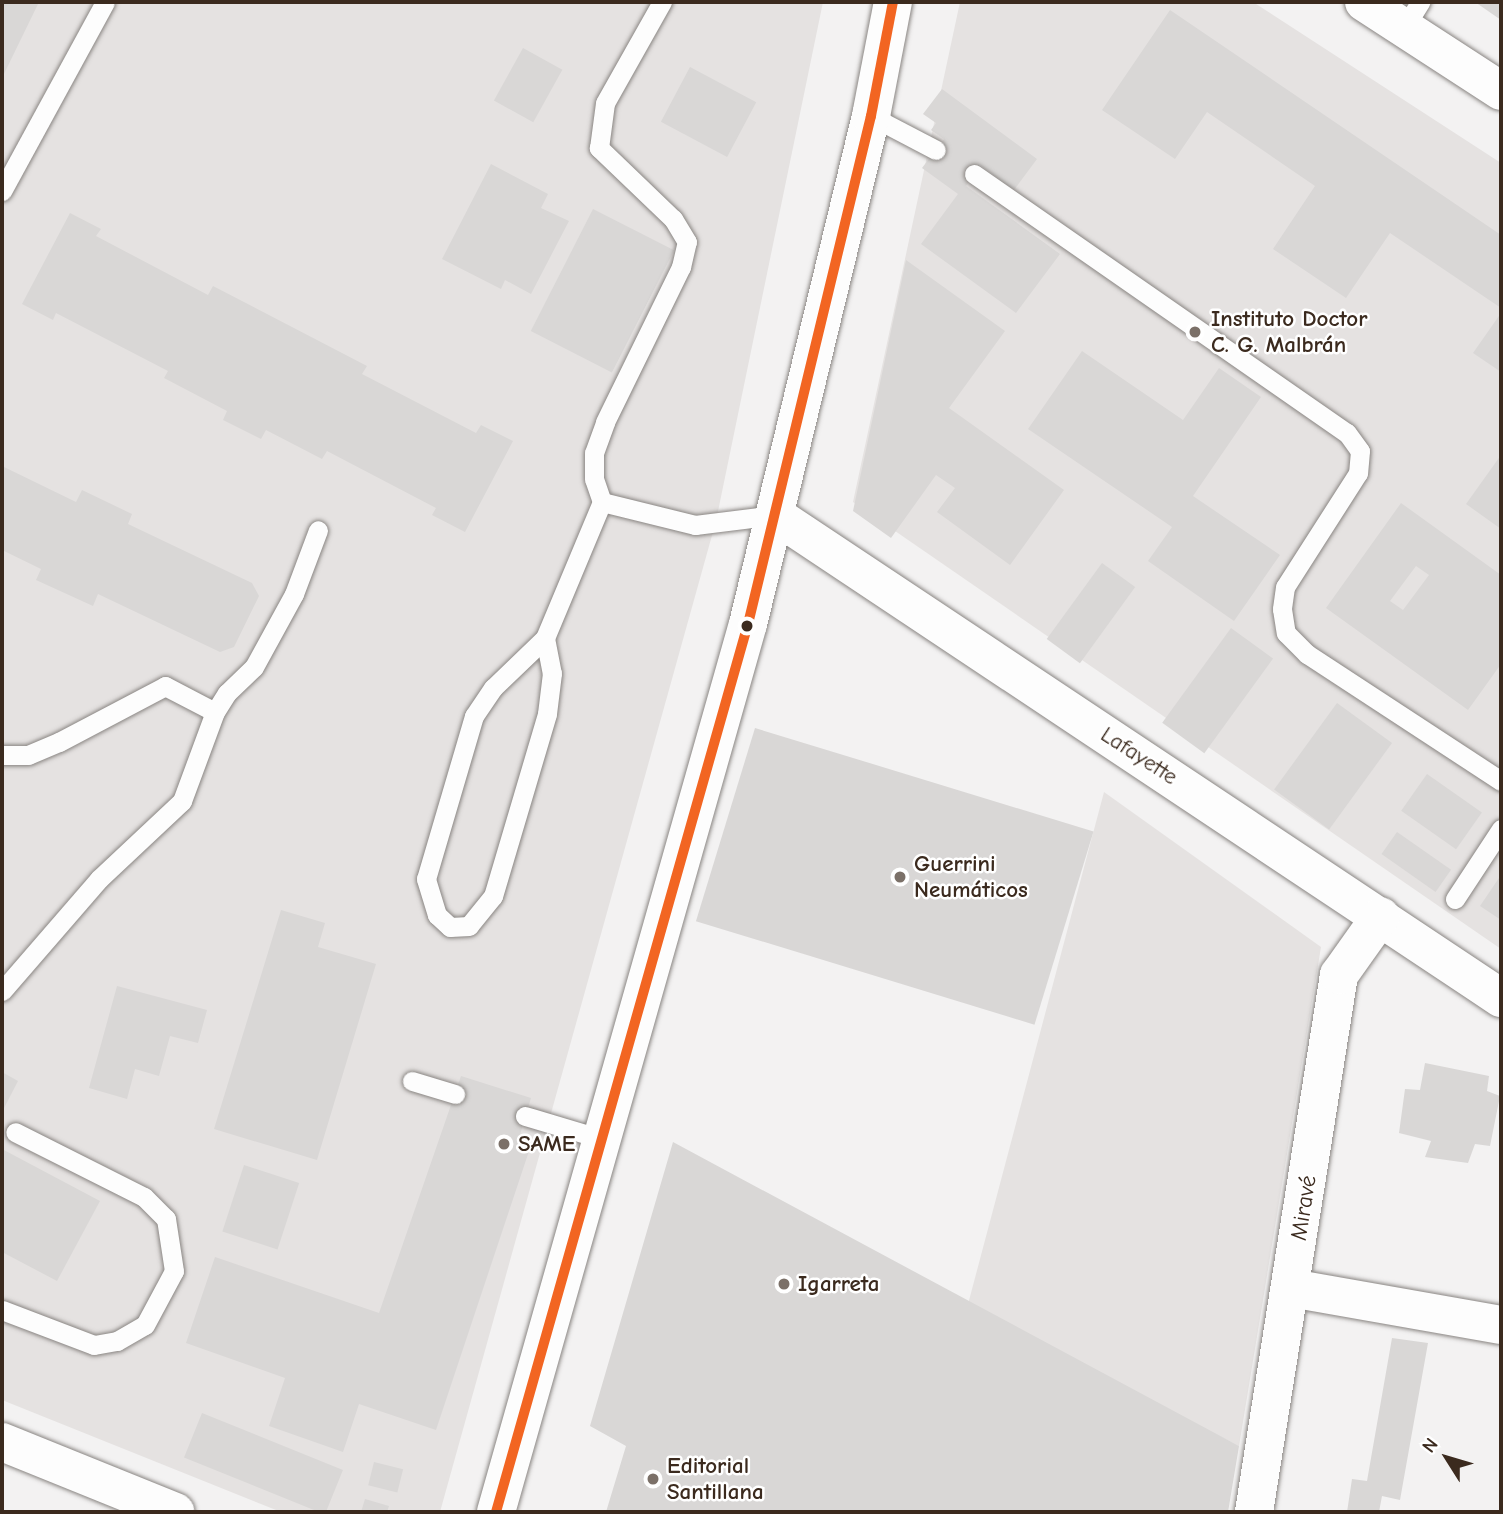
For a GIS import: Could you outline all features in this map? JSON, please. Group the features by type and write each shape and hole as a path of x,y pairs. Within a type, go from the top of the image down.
{"street":[{"path":"496,1512 775,515 871,116 893,2"},
{"path":"1364,2 1412,15 1501,91"},
{"name":"Lafayette","path":"775,515 1501,998"},
{"name":"Miravé","path":"1254,1512 1339,975 1381,916"},
{"path":"1291,1289 1501,1325"},
{"path":"2,1443 175,1512"}],"lane":[{"path":"2,191 106,2"},
{"path":"545,638 552,673 547,715 494,896 468,926 450,927 437,915 426,879 474,716 493,688 545,638 601,502 594,479 594,453 681,267 687,242 673,219 599,148 598,128 605,103 662,2"},
{"path":"871,116 936,150"},
{"path":"974,174 1347,433 1360,451 1358,473 1285,587 1282,609 1286,633 1307,654 1501,781"},
{"path":"601,502 695,525 775,515"},
{"path":"2,991 99,879 182,801 215,712 227,693 254,667 294,594 318,530"},
{"path":"2,755 28,755 165,686 215,712"},
{"path":"1455,899 1501,830"},
{"path":"412,1081 455,1094"},
{"path":"525,1116 599,1138"},
{"path":"2,1310 94,1345 117,1341 145,1325 174,1272 166,1219 144,1197 15,1132"}],"shaded area":[{"path":"2,2 823,2 716,521 440,1512 281,1512 2,1400"},
{"name":"Instituto Doctor C. G. Malbrán","path":"960,2 1253,2 1501,163 1501,949 853,502"},
{"path":"1104,792 1321,947 1239,1446 967,1308"}],"building":[{"path":"2,2 39,2 2,78"},
{"path":"1475,2 1501,2 1501,20"},
{"path":"1170,10 1501,235 1501,308 1390,233 1346,298 1273,249 1315,186 1207,112 1175,159 1102,110"},
{"path":"523,48 562,70 533,122 494,100"},
{"path":"690,67 756,102 727,157 661,122"},
{"path":"942,89 1037,159 1014,190 980,165 966,186 1060,254 1016,313 921,244 958,194 922,168 944,139 931,130 936,123 923,114"},
{"path":"491,164 548,194 541,208 569,221 531,294 505,280 501,289 442,259"},
{"path":"593,209 674,250 612,372 531,331"},
{"path":"70,213 101,229 96,236 208,295 213,286 367,366 362,374 476,433 481,425 513,441 465,532 432,515 436,508 327,451 322,459 266,430 261,439 223,420 227,411 164,378 168,371 56,313 53,320 22,304"},
{"path":"906,260 1005,331 949,408 1064,490 1010,565 937,512 955,488 936,475 891,538 853,511"},
{"path":"1501,313 1501,372 1473,353"},
{"path":"1082,351 1183,420 1219,368 1261,397 1193,496 1280,555 1234,621 1148,561 1172,527 1028,429"},
{"path":"1501,455 1501,529 1466,504"},
{"path":"2,466 76,502 82,490 132,514 128,524 252,583 259,596 234,647 220,652 98,594 93,606 36,580 41,569 2,550"},
{"path":"1401,503 1501,575 1501,664 1468,710 1326,608","holes":["1416,566 1429,575 1403,610 1390,601"]},
{"path":"1102,563 1135,587 1080,663 1047,639"},
{"path":"1231,628 1273,659 1204,753 1162,723"},
{"path":"1337,703 1392,743 1329,830 1274,790"},
{"name":"Guerrini Neumáticos","path":"755,728 1094,831 1034,1025 696,921"},
{"path":"1427,774 1482,812 1456,849 1401,811"},
{"path":"1397,832 1451,870 1436,892 1382,854"},
{"path":"1501,875 1501,920 1480,906"},
{"path":"281,910 325,923 318,947 376,964 317,1160 214,1129"},
{"path":"117,986 207,1010 198,1043 170,1036 159,1076 135,1069 127,1099 89,1088"},
{"path":"1425,1063 1489,1076 1487,1091 1500,1096 1490,1146 1475,1144 1468,1163 1425,1157 1431,1141 1399,1133 1405,1089 1420,1090"},
{"path":"2,1072 18,1081 2,1112"},
{"path":"461,1076 531,1098 519,1138 532,1142 436,1430 359,1404 343,1452 269,1426 285,1378 186,1343 215,1257 379,1313"},
{"name":"Igarreta","path":"673,1142 1239,1446 1228,1512 606,1512 626,1446 590,1426"},
{"path":"2,1149 100,1201 57,1281 2,1252"},
{"path":"244,1165 299,1183 278,1249 222,1232"},
{"path":"1392,1338 1428,1343 1400,1500 1382,1496 1379,1512 1347,1512 1352,1479 1367,1481"},
{"path":"202,1413 343,1470 326,1512 319,1512 184,1458"},
{"path":"374,1462 403,1469 397,1493 368,1485"},
{"path":"365,1499 389,1506 387,1512 361,1512"}],"transit line":[{"path":"496,1512 748,624 871,116 893,2"}],"place":[{"name":"Instituto Doctor C. G. Malbrán","path":"1195,332"},
{"name":"Guerrini Neumáticos","path":"900,877"},
{"name":"SAME","path":"504,1144"},
{"name":"Igarreta","path":"784,1284"},
{"name":"Editorial Santillana","path":"653,1479"}]}
